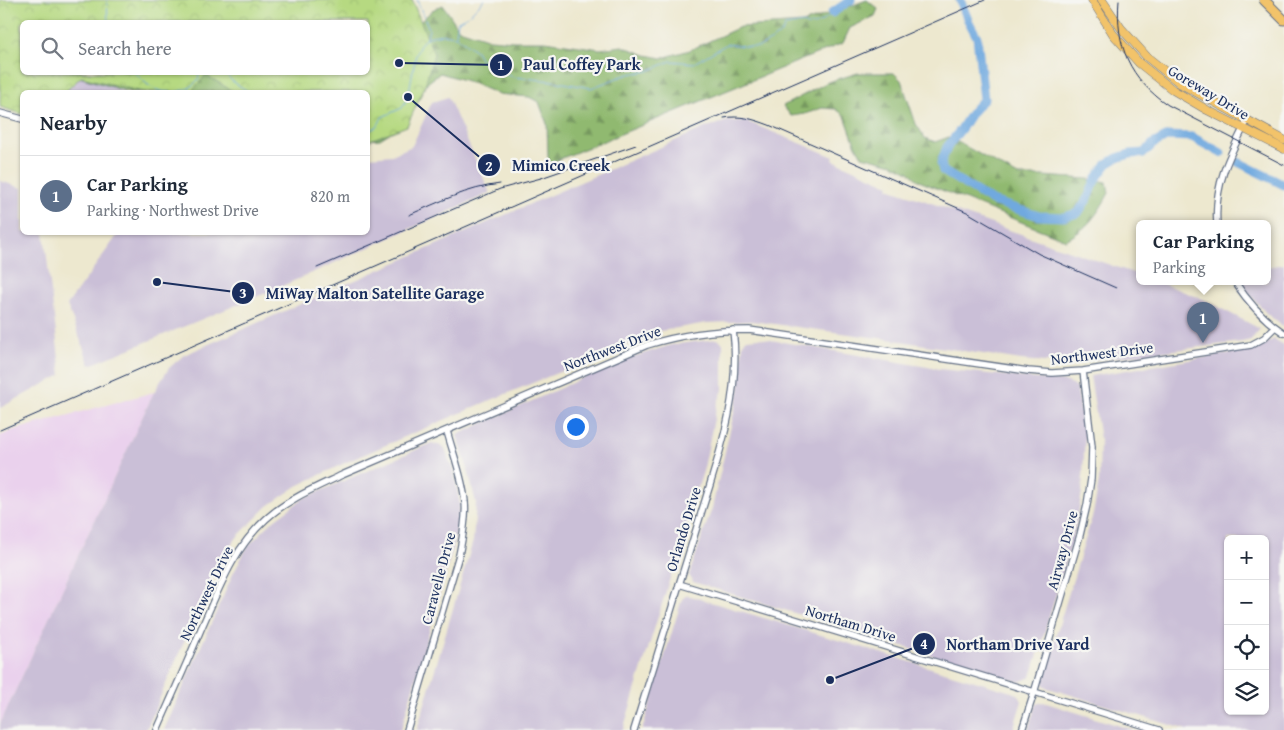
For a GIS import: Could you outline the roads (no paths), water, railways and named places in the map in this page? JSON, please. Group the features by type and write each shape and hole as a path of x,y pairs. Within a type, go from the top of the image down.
{"highway":[{"path":"1264,0 1284,20"}],"main road":[{"name":"Goreway Drive","path":"1092,0 1113,34 1140,62 1173,90 1207,110 1284,149"},
{"name":"Goreway Drive","path":"1102,0 1120,28 1147,57 1181,84 1284,140"}],"street":[{"path":"0,113 20,118"},
{"path":"1217,220 1217,205 1225,165 1247,121"},
{"path":"1237,285 1250,302 1284,333"},
{"name":"Northwest Drive","path":"157,730 219,586 239,551 260,525 286,503 308,491 647,345 687,335 749,330 903,354 1052,373 1084,371 1251,345 1264,338 1276,327"},
{"name":"Orlando Drive","path":"634,730 726,428 734,377 735,345 733,330"},
{"name":"Airway Drive","path":"1022,730 1080,535 1091,479 1092,447 1084,371"},
{"name":"Caravelle Drive","path":"407,730 459,557 463,537 465,503 460,476 447,431"},
{"name":"Northam Drive","path":"679,584 1158,730"}],"waterway":[{"path":"107,0 108,20"},
{"path":"417,0 429,29 427,36"},
{"path":"456,35 458,21 468,16 484,0"},
{"path":"832,13 851,0"},
{"path":"960,0 977,37 984,99 972,112 947,147 941,163 943,171 992,201 1039,216 1064,217 1078,213 1089,196 1096,179 1107,164 1117,158 1130,154 1144,153 1153,144 1168,136 1192,137 1221,153"},
{"path":"370,130 375,128 382,117 402,108 408,97 416,54 421,43 428,37 442,34 456,36 476,51 483,63 492,70 514,77 553,81 591,88 629,74 648,71 671,61 694,63 727,44 759,47 782,32 785,26 803,23 814,25 832,13"},
{"path":"138,75 157,90"},
{"path":"185,90 193,85 199,78 198,75"},
{"path":"227,75 246,90"},
{"path":"1238,162 1284,185"}],"railway":[{"path":"0,430 985,0"},
{"path":"1119,0 1118,17 1123,47 1128,60 1144,84 1168,105 1284,165"},
{"path":"724,118 746,118 769,125 967,212 1039,254 1116,288"},
{"path":"317,268 500,189 541,178 636,145"},
{"path":"409,215 465,192 500,184"}],"place":[{"name":"Paul Coffey Park","path":"399,63"},
{"name":"Mimico Creek","path":"408,97"},
{"name":"MiWay Malton Satellite Garage","path":"157,282"},
{"name":"Car Parking","path":"1203,343"},
{"name":"Northam Drive Yard","path":"830,680"}]}
